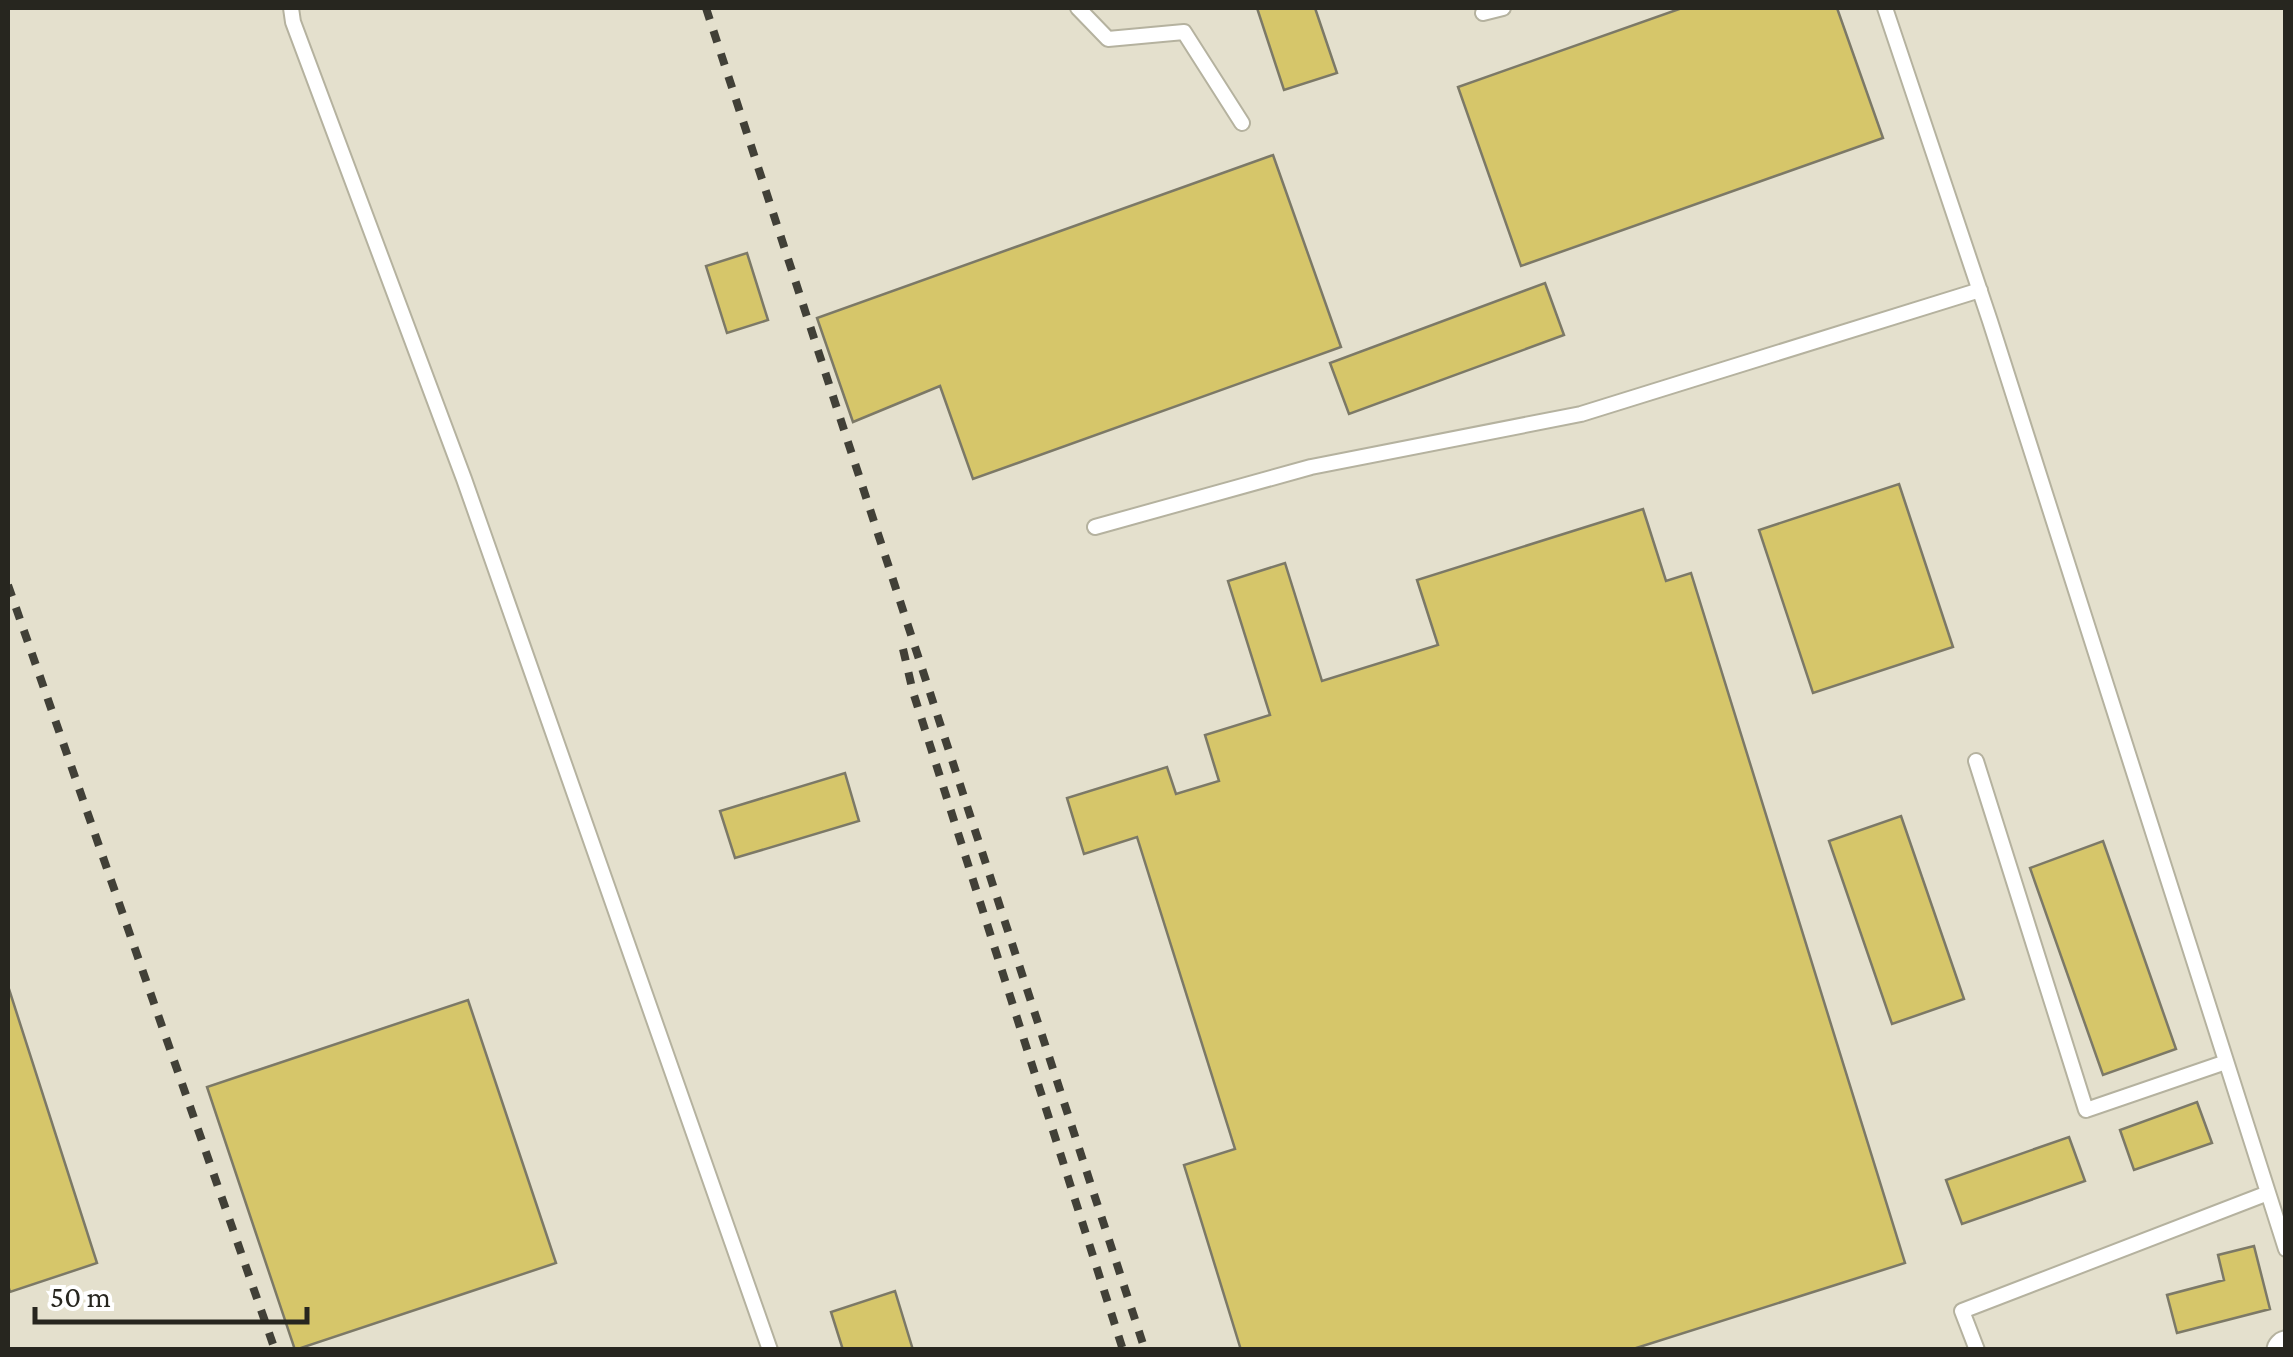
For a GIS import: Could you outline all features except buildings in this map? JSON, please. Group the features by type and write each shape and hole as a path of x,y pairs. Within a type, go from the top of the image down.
{"lane":[{"path":"291,8 464,479 770,1350"},
{"path":"1078,8 1108,39 1184,32 1242,123"},
{"path":"1483,14 1503,8"},
{"path":"1886,8 2286,1249"},
{"path":"1095,527 1311,467 1581,414 1980,290"},
{"path":"1976,761 2086,1110 2226,1062"},
{"path":"1978,1350 1962,1311 2268,1193"}],"railway":[{"path":"706,8 1145,1350"},
{"path":"8,585 275,1350"},
{"path":"903,649 913,692 1123,1350"}]}
